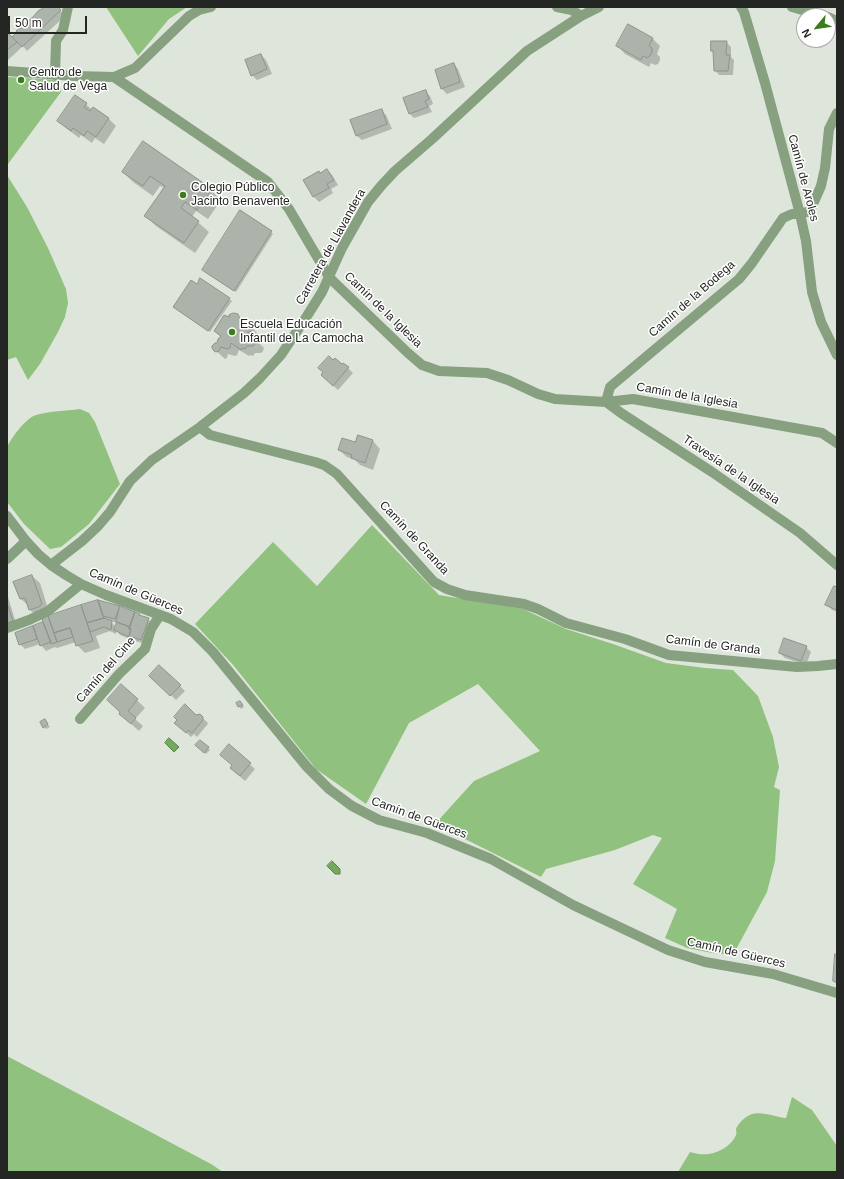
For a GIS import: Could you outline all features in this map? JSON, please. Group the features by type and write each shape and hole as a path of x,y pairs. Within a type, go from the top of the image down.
{"street":[{"path":"7,71 75,76 114,76 135,68 189,16 199,10 211,7"},
{"path":"557,7 572,10 582,16"},
{"name":"Carretera de Llavandera","path":"51,565 82,541 98,526 110,512 130,481 152,460 200,427 244,392 260,378 281,355 322,292 342,248 368,202 395,171 468,107 527,51 599,7"},
{"name":"Camín de Aroles","path":"741,7 744,12 765,83 800,214 806,241 812,292 821,322 837,355"},
{"path":"55,75 56,41 63,30 68,8"},
{"name":"Camín de la Iglesia","path":"114,76 268,182 289,210 330,277 408,354 422,364 439,371 487,373 508,380 538,394 555,398 606,402 633,399 640,400 822,433 837,443"},
{"name":"Camín de la Bodega","path":"606,402 610,387 739,279 783,218 792,214 800,214 810,211 821,186 825,168 829,129 837,113"},
{"name":"Travesía de la Iglesia","path":"606,402 620,413 712,472 793,528 837,565"},
{"name":"Camín de Granda","path":"200,427 210,435 324,465 337,474 434,582 447,589 465,595 524,604 538,609 566,623 625,639 669,655 797,667 837,664"},
{"name":"Camín de Güerces","path":"7,516 26,541 51,565 81,584 171,619 193,632 213,652 307,767 329,789 352,806 379,820 427,833 491,859 573,905 668,950 705,962 773,974 837,993"},
{"path":"7,559 26,541"},
{"path":"7,628 48,611 81,584"},
{"name":"Camín del Cine","path":"80,719 119,674 145,649 151,629 160,615"}],"shaded area":[{"path":"106,7 187,7 169,19 138,56"},
{"path":"7,77 59,80 61,92 8,164"},
{"path":"7,175 27,207 48,248 66,289 68,303 65,317 58,332 40,364 28,380 16,357 7,360"},
{"path":"80,409 89,413 95,422 120,484 89,524 61,547 50,549 24,524 7,502 7,447 19,429 32,417 47,413"},
{"path":"372,525 439,595 523,609 566,629 666,663 733,670 758,696 773,737 779,767 774,787 780,790 775,861 767,892 733,955 687,948 665,938 677,909 633,884 662,838 653,835 615,850 546,869 541,877 435,824 474,781 540,751 478,684 409,723 366,804 316,769 234,666 195,624 273,542 317,586"},
{"path":"169,738 179,747 174,752 165,743"},
{"path":"332,861 340,869 340,874 335,874 327,866"},
{"path":"7,1056 211,1164 223,1172 7,1172"},
{"path":"792,1097 812,1110 837,1146 837,1172 678,1172 690,1152 709,1154 722,1150 732,1142 736,1134 738,1124 752,1114 769,1114 786,1118"}],"building":[{"path":"42,7 58,7 61,10 41,29 32,18 39,10 43,8"},
{"path":"32,18 41,29 22,47 12,37 17,32 16,31 20,28 21,29 26,22 27,23"},
{"path":"628,24 653,38 649,46 652,48 652,52 647,58 643,56 641,60 616,46"},
{"path":"7,32 17,42 7,50"},
{"path":"711,41 727,41 726,55 730,55 728,71 714,71"},
{"path":"261,54 267,69 251,76 245,60"},
{"path":"454,63 460,82 441,89 435,70"},
{"path":"426,90 429,99 425,101 428,107 409,114 403,98"},
{"path":"75,95 87,103 84,107 90,111 93,107 109,118 96,137 87,131 84,136 73,128 71,131 57,121"},
{"path":"382,109 387,124 356,136 350,120"},
{"name":"Colegio Público Jacinto Benavente","path":"143,141 212,189 197,210 185,202 181,208 199,221 184,243 144,216 165,186 150,176 143,186 122,172"},
{"path":"327,169 334,180 327,184 329,188 313,197 303,180 319,171 320,173"},
{"path":"240,210 272,231 234,291 202,270"},
{"path":"200,278 230,298 208,331 173,307 191,280 197,284"},
{"name":"Escuela Educación Infantil de La Camocha","path":"234,313 238,314 242,323 248,322 251,325 252,329 247,333 254,336 256,343 253,346 247,346 245,349 242,348 241,350 231,343 230,348 227,349 221,347 219,351 216,352 212,346 217,343 221,336 214,331 224,315 229,317 229,315"},
{"path":"329,356 333,360 335,358 342,364 343,363 349,367 333,386 321,375 323,372 318,368"},
{"path":"358,435 373,440 365,463 351,458 352,455 338,450 342,438 355,442"},
{"path":"32,575 42,604 39,607 29,610 25,598 20,599 13,582"},
{"path":"834,586 837,587 837,610 825,605"},
{"path":"98,600 120,606 115,619 103,616"},
{"path":"98,600 104,618 87,623 81,605"},
{"path":"81,605 93,641 76,646 70,628 54,633 48,616"},
{"path":"7,606 13,621 7,623"},
{"path":"120,606 135,612 130,627 116,622"},
{"path":"135,612 149,618 141,640 129,636 131,629 129,629"},
{"path":"48,616 57,642 51,644 42,619"},
{"path":"104,618 112,621 111,630 104,627 90,632 87,623"},
{"path":"43,622 51,642 40,646 33,626"},
{"path":"117,622 130,627 129,637 114,630"},
{"path":"33,626 37,639 19,645 15,633"},
{"path":"70,628 73,637 57,642 54,633"},
{"path":"784,638 807,646 801,661 779,653"},
{"path":"159,665 181,685 170,696 149,676"},
{"path":"121,684 138,699 128,711 136,718 131,724 119,714 120,712 107,700"},
{"path":"240,701 243,705 238,707 236,703"},
{"path":"185,704 196,715 200,714 203,717 203,720 192,733 188,730 186,733 174,723 177,720 174,717"},
{"path":"45,719 48,724 43,728 40,722"},
{"path":"200,740 209,747 204,753 195,745"},
{"path":"229,744 251,763 240,776 230,768 232,765 220,755"},
{"path":"835,954 837,955 837,983 833,981"}],"place":[{"name":"Centro de Salud de Vega","path":"21,80"},
{"name":"Colegio Público Jacinto Benavente","path":"183,195"},
{"name":"Escuela Educación Infantil de La Camocha","path":"232,332"}]}
